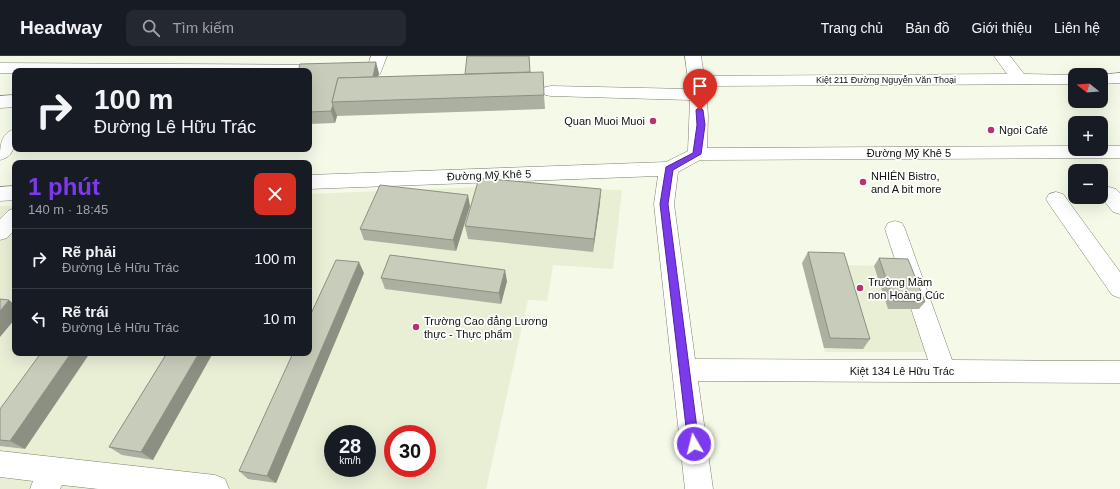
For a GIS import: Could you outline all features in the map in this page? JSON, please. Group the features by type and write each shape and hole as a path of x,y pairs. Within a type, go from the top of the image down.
{"street":[{"path":"693,56 698,88 701,125 697,154 669,169 664,204 699,489"},
{"path":"1002,56 1019,79"},
{"path":"0,68 69,65 376,63"},
{"path":"1108,79 1120,78"},
{"name":"Kiệt 211 Đường Nguyễn Văn Thoại","path":"551,91 1068,79"},
{"path":"0,102 12,101"},
{"path":"0,154 12,139"},
{"name":"Đường Mỹ Khê 5","path":"697,154 1120,152"},
{"name":"Đường Mỹ Khê 5","path":"312,182 669,169"},
{"path":"0,194 12,193"},
{"path":"1056,199 1120,289"},
{"path":"0,232 12,219"},
{"path":"895,229 944,371"},
{"name":"Kiệt 134 Lê Hữu Trác","path":"684,370 1120,372"},
{"path":"0,464 50,480 215,489"}],"shaded area":[{"name":"Trường Cao đẳng Lương thực - Thực phẩm","path":"479,187 622,190 613,269 553,265 547,301 528,300 486,489 0,489 0,206 12,206 12,356 312,356 312,194"},
{"name":"Trường Mầm non Hoàng Cúc","path":"802,263 902,267 933,352 825,352"}],"building":[{"path":"467,56 529,56 530,72 465,74"},
{"path":"376,62 373,77 338,78 331,111 312,112 312,68 299,68 300,64"},
{"path":"543,72 544,95 332,102 338,78"},
{"path":"479,178 601,189 594,239 465,226"},
{"path":"380,185 468,195 453,240 360,229"},
{"path":"808,252 844,253 870,339 830,338"},
{"path":"390,255 505,270 499,293 381,278"},
{"path":"879,258 908,259 925,302 894,301"},
{"path":"336,260 359,262 267,476 239,471 292,356 312,356 312,312"},
{"path":"0,299 9,300 0,311"},
{"path":"39,356 69,356 10,441 0,440 0,409"},
{"path":"165,356 197,356 141,452 109,447"}],"place":[{"name":"Quan Muoi Muoi","path":"653,121"},
{"name":"Ngoi Café","path":"991,130"},
{"name":"NHIÊN Bistro, and A bit more","path":"863,182"},
{"name":"Trường Mầm non Hoàng Cúc","path":"860,288"},
{"name":"Trường Cao đẳng Lương thực - Thực phẩm","path":"416,327"}],"route":[{"path":"694,444 664,204 669,169 697,154 701,125 700,110"}]}
